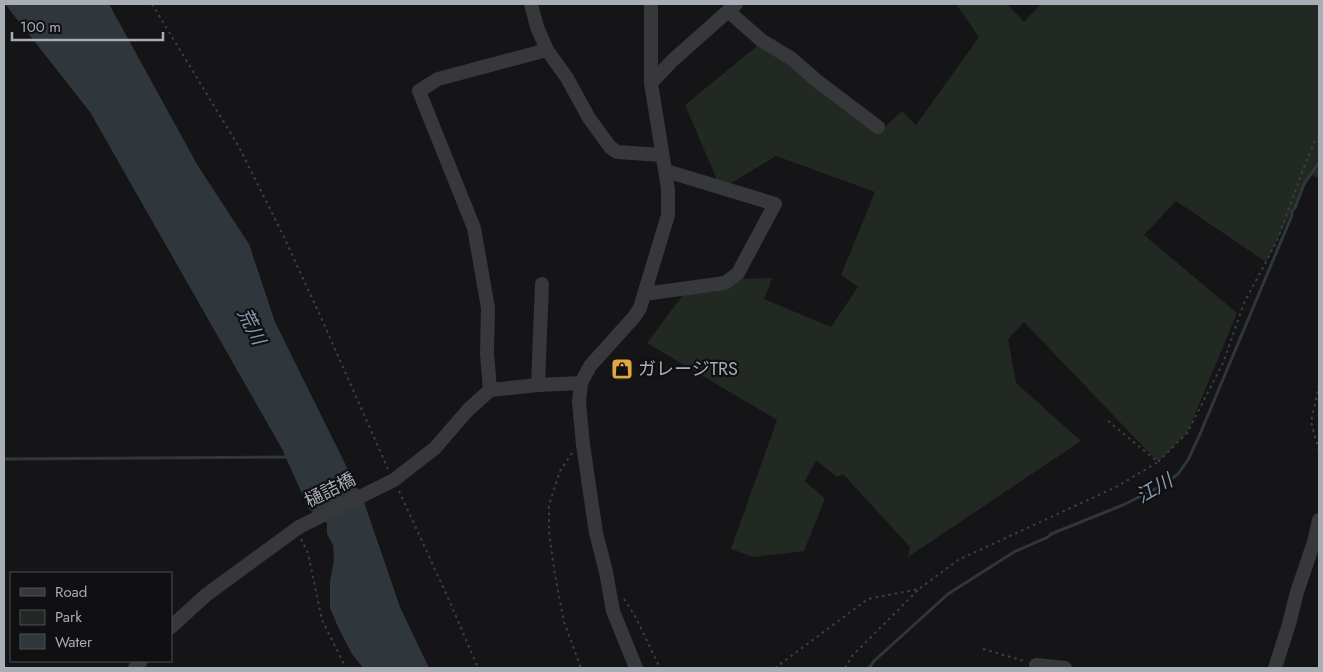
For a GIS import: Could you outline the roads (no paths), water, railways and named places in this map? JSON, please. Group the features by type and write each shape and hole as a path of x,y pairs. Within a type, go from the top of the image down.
{"street":[{"path":"531,4 537,27 547,50 567,78 589,118 610,147 617,152 662,155"},
{"path":"636,668 612,611 606,572 596,533 583,445 579,402 581,383 590,366 640,308 668,215 666,171 651,84 651,4"},
{"path":"651,84 673,60 732,7 761,40 792,59 816,80 878,127"},
{"path":"547,50 438,79 419,91 474,228 488,308 487,353 490,390 581,383"},
{"path":"644,294 725,283 738,273 775,204 666,171"},
{"path":"538,385 542,284"},
{"name":"樋詰橋","path":"172,626 206,595 298,528 394,480 434,448 468,410 490,390"},
{"path":"1274,668 1314,542 1319,520"},
{"path":"1036,665 1065,668"}],"water":[{"name":"荒川","path":"5,4 109,4 198,166 249,244 275,322 364,502 400,607 429,668 363,668 352,654 330,608 330,582 334,559 333,545 327,534 327,523 309,509 282,449 90,112"}],"waterway":[{"name":"江川","path":"869,668 874,661 948,594 1014,552 1051,534 1123,505 1161,486 1178,474 1188,460 1200,434 1304,184 1319,163"},
{"path":"4,459 288,457"}],"place":[{"name":"ガレージTRS","path":"622,369"}]}
